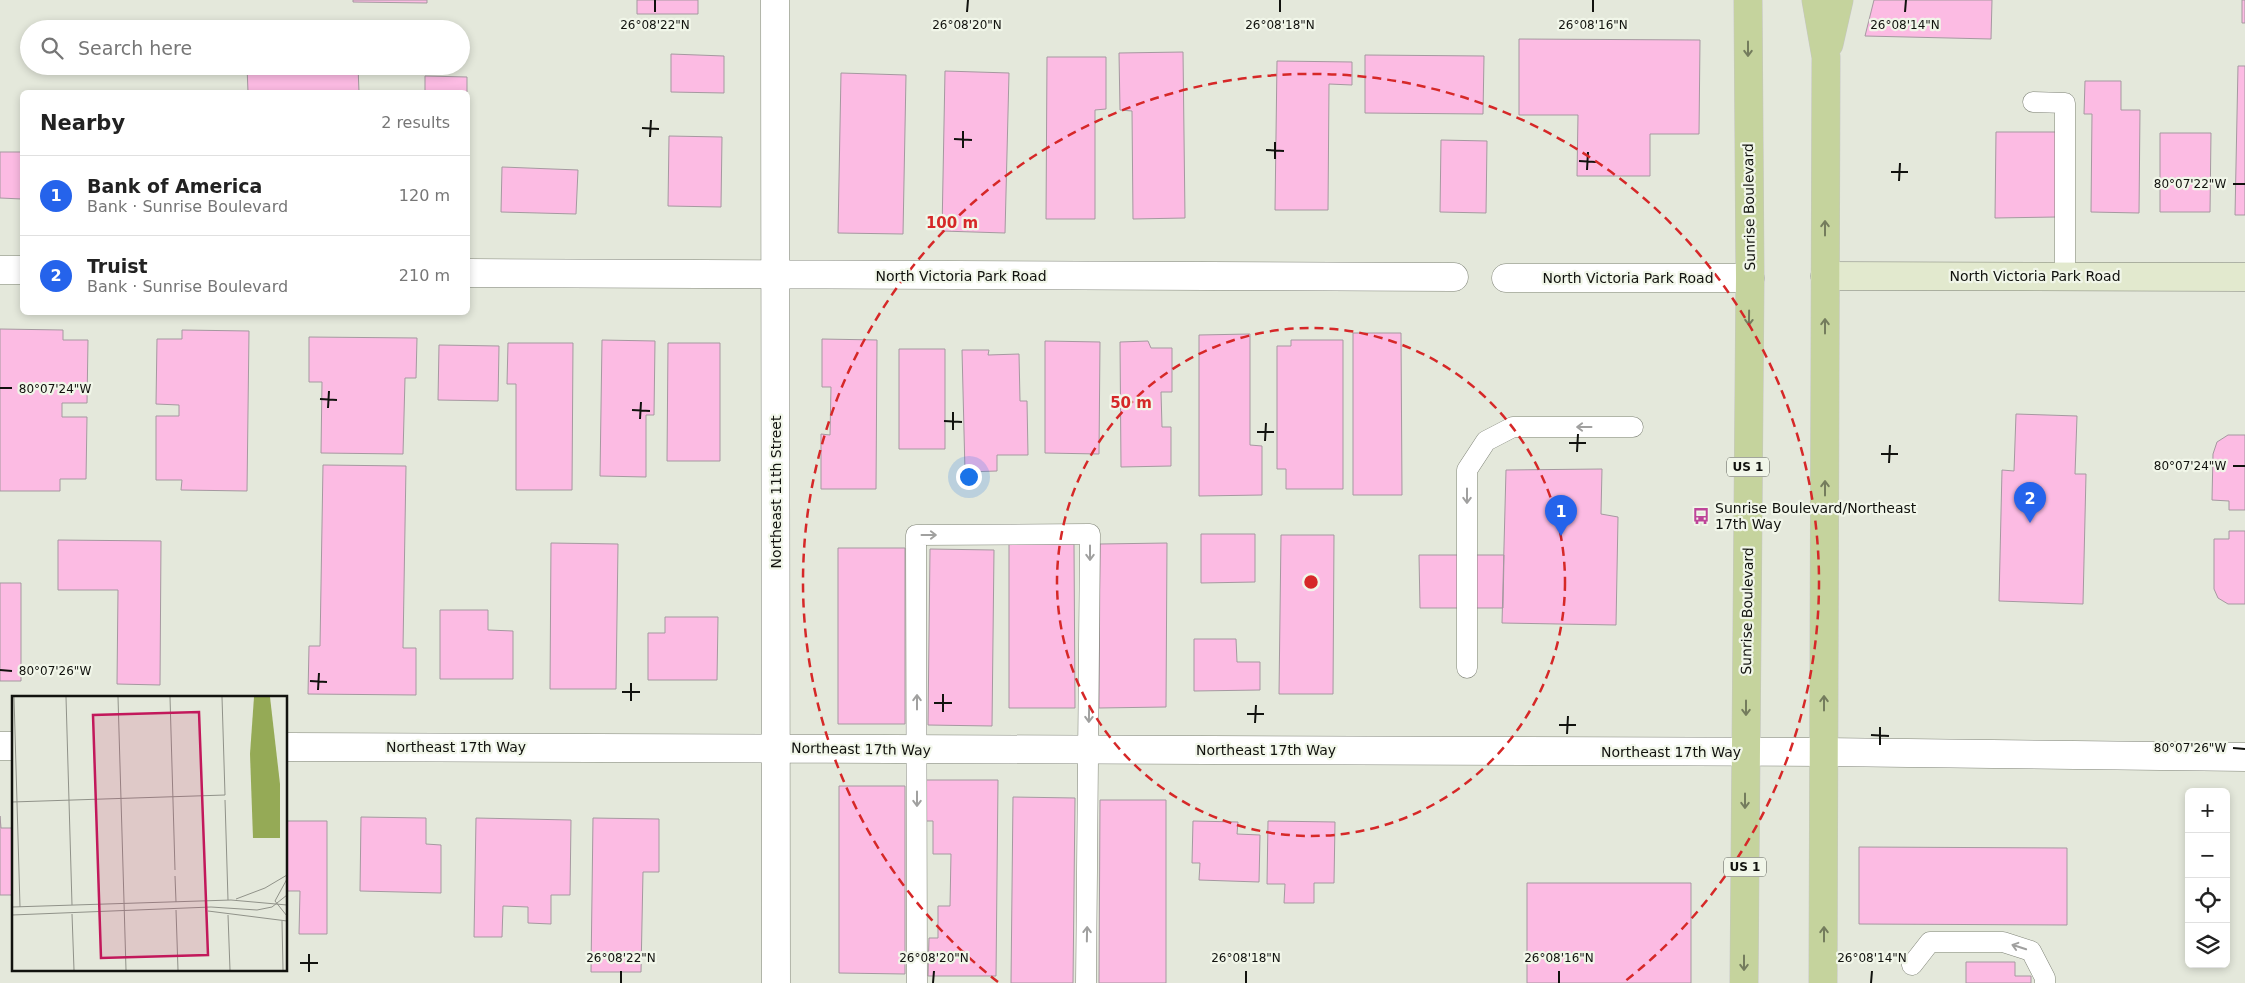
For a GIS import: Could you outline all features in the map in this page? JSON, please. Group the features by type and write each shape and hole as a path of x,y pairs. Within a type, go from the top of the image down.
{"main road":[{"name":"Sunrise Boulevard","path":"1744,983 1750,278 1748,0"},
{"path":"1816,0 1826,57 1824,983"},
{"path":"1826,57 1839,0"}],"street":[{"name":"Northeast 11th Street","path":"775,0 776,983"},
{"path":"0,270 20,270"},
{"name":"North Victoria Park Road","path":"470,273 1454,276"},
{"name":"North Victoria Park Road","path":"1825,276 2245,277"},
{"name":"North Victoria Park Road","path":"1506,278 1750,278"},
{"name":"Northeast 17th Way","path":"288,747 1824,752 2245,757"}],"lane":[{"path":"2033,102 2065,103 2065,276"},
{"path":"1466,668 1467,470 1486,441 1513,427 1633,427"},
{"path":"917,983 916,535 1090,534 1086,983"},
{"path":"1912,964 1930,942 2003,942 2031,951 2046,978 2046,983"}],"building":[{"path":"353,0 427,0 427,3 353,2"},
{"path":"637,0 698,0 698,14 637,14"},
{"path":"1874,0 1992,0 1991,39 1865,36"},
{"path":"2242,0 2245,0 2245,23 2242,23"},
{"path":"1519,39 1700,40 1699,134 1650,134 1650,176 1577,176 1578,115 1519,115"},
{"path":"1183,52 1185,218 1133,219 1132,111 1120,110 1119,53"},
{"path":"671,54 724,56 724,93 671,92"},
{"path":"1365,55 1484,56 1483,114 1365,113"},
{"path":"1047,57 1106,57 1106,109 1095,110 1095,219 1046,219"},
{"path":"1277,61 1352,62 1352,85 1329,84 1328,210 1275,210"},
{"path":"2238,66 2245,66 2245,215 2235,215"},
{"path":"945,71 1009,73 1005,233 942,231"},
{"path":"841,73 906,75 903,234 838,233"},
{"path":"247,75 358,75 359,90 248,90"},
{"path":"425,76 467,77 467,90 425,90"},
{"path":"2085,81 2121,81 2121,110 2140,110 2139,213 2091,212 2092,114 2084,114"},
{"path":"1996,132 2056,132 2056,217 1995,218"},
{"path":"2160,133 2211,133 2210,212 2160,212"},
{"path":"669,136 722,137 721,207 668,206"},
{"path":"1441,140 1487,141 1486,213 1440,212"},
{"path":"0,152 20,152 20,199 0,198"},
{"path":"502,167 578,170 576,214 501,212"},
{"path":"0,329 63,330 63,340 88,340 87,403 62,403 62,417 87,417 86,479 60,479 60,491 0,491"},
{"path":"182,330 249,331 247,491 181,490 182,480 156,480 156,416 179,416 179,405 156,404 157,339 182,339"},
{"path":"1353,333 1401,333 1402,495 1353,495"},
{"path":"1250,334 1250,445 1262,446 1262,495 1199,496 1199,335"},
{"path":"309,337 417,338 416,378 405,378 403,454 321,453 322,382 309,382"},
{"path":"822,339 877,340 876,489 821,489 821,434 830,435 831,387 822,387"},
{"path":"602,340 655,341 654,415 646,415 646,477 600,476"},
{"path":"1291,340 1343,340 1343,489 1286,489 1286,469 1277,469 1277,346 1291,346"},
{"path":"1045,341 1100,342 1099,454 1045,453"},
{"path":"1148,341 1151,348 1172,348 1172,392 1161,392 1162,427 1171,427 1171,466 1121,467 1120,342"},
{"path":"508,343 573,343 572,490 516,490 516,384 507,384"},
{"path":"668,343 720,343 720,461 667,461"},
{"path":"439,345 499,346 498,401 438,400"},
{"path":"899,349 945,349 945,449 899,449"},
{"path":"962,350 989,350 988,355 1019,354 1020,401 1027,401 1028,455 997,455 997,471 965,472"},
{"path":"2016,414 2077,416 2075,474 2086,474 2083,604 1999,601 2002,470 2014,471"},
{"path":"2228,435 2245,435 2245,510 2229,510 2229,501 2212,500 2213,454 2217,442"},
{"path":"323,465 406,466 403,648 416,648 416,695 308,694 309,646 320,646"},
{"path":"1602,469 1601,514 1618,517 1616,625 1502,623 1506,470"},
{"path":"2229,531 2245,531 2245,604 2228,604 2218,598 2214,589 2214,539 2229,539"},
{"path":"1201,534 1255,534 1255,582 1201,583"},
{"path":"1281,535 1334,535 1333,694 1279,694"},
{"path":"58,540 161,541 160,685 117,684 118,590 58,590"},
{"path":"551,543 618,544 616,689 550,689"},
{"path":"1167,543 1166,707 1099,708 1100,544"},
{"path":"1009,544 1074,544 1075,708 1009,708"},
{"path":"838,548 905,548 905,724 838,724"},
{"path":"930,549 994,550 992,726 928,725"},
{"path":"1419,555 1504,555 1503,608 1420,608"},
{"path":"0,583 21,583 21,681 0,681"},
{"path":"440,610 488,610 488,630 513,631 513,679 440,679"},
{"path":"665,617 718,617 717,680 648,680 648,633 665,633"},
{"path":"1194,639 1236,639 1237,662 1260,662 1260,690 1194,691"},
{"path":"926,780 998,780 996,976 928,976 929,938 938,938 938,906 950,906 951,854 933,854 933,821 926,821"},
{"path":"839,786 905,786 905,974 839,973"},
{"path":"1013,797 1075,798 1073,983 1011,983"},
{"path":"1100,800 1166,800 1166,983 1099,983"},
{"path":"0,816 1,828 12,828 12,895 0,895"},
{"path":"361,817 426,818 426,844 441,845 441,893 360,891"},
{"path":"476,818 571,820 570,895 551,895 551,924 528,923 528,907 503,906 502,937 474,937"},
{"path":"593,818 659,819 659,872 643,872 641,972 591,972"},
{"path":"288,821 327,821 327,934 299,934 300,891 288,891"},
{"path":"1193,821 1238,822 1237,834 1260,835 1259,882 1199,880 1200,863 1192,863"},
{"path":"1268,821 1335,822 1334,883 1314,883 1314,903 1284,903 1285,884 1267,884"},
{"path":"1859,847 2067,848 2067,925 1859,924"},
{"path":"1527,883 1691,883 1691,983 1527,983"},
{"path":"1966,962 2015,962 2015,976 2031,976 2031,983 1966,983"}],"place":[{"name":"Sunrise Boulevard/Northeast 17th Way","path":"1701,516"},
{"name":"Truist","path":"2030,523"},
{"name":"Bank of America","path":"1561,536"}]}
